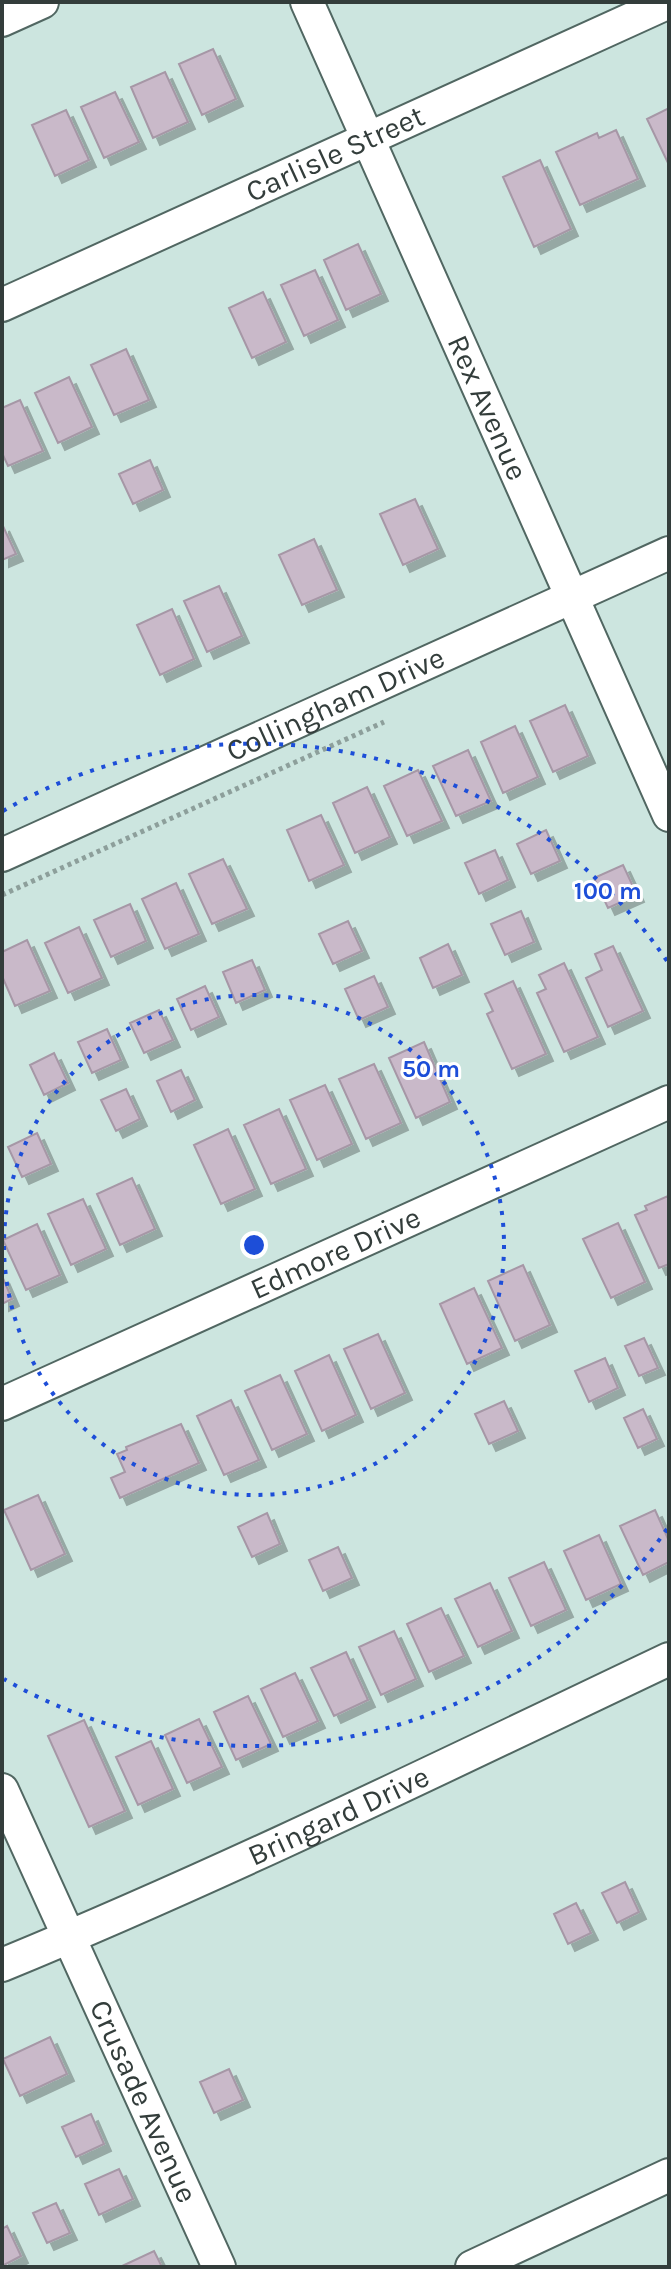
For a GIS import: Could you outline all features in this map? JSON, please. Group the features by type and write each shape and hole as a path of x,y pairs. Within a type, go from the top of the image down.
{"street":[{"path":"2,20 42,2"},
{"name":"Rex Avenue","path":"307,2 669,815"},
{"name":"Carlisle Street","path":"2,305 669,2"},
{"name":"Collingham Drive","path":"2,855 669,553"},
{"name":"Edmore Drive","path":"2,1404 669,1102"},
{"name":"Bringard Drive","path":"2,1965 390,1792 669,1659"},
{"name":"Crusade Avenue","path":"2,1790 219,2267"},
{"path":"472,2267 669,2175"}],"path":[{"path":"2,895 386,721"}],"building":[{"path":"213,49 236,99 202,115 179,64"},
{"path":"165,72 188,122 153,138 131,87"},
{"path":"115,92 139,142 104,158 81,107"},
{"path":"669,108 669,165 647,119"},
{"path":"66,110 89,160 55,176 32,125"},
{"path":"616,130 638,179 580,205 556,152 597,133 599,138"},
{"path":"540,160 571,229 534,247 503,177"},
{"path":"358,244 381,294 346,310 324,260"},
{"path":"315,270 338,320 304,336 281,285"},
{"path":"263,292 286,342 252,358 229,308"},
{"path":"126,349 149,400 114,415 91,365"},
{"path":"69,377 92,427 58,443 35,393"},
{"path":"20,400 43,451 8,466 2,453 2,408"},
{"path":"150,460 163,490 133,504 119,474"},
{"path":"415,499 438,549 403,565 380,514"},
{"path":"2,524 16,554 2,560"},
{"path":"314,539 337,590 302,605 279,555"},
{"path":"219,586 242,636 207,652 184,601"},
{"path":"172,609 194,659 160,675 137,625"},
{"path":"565,705 588,756 553,772 530,721"},
{"path":"515,726 538,777 503,793 481,742"},
{"path":"468,750 491,801 456,816 433,766"},
{"path":"418,770 442,821 407,836 384,786"},
{"path":"367,787 390,837 355,853 333,803"},
{"path":"321,815 344,865 309,881 287,830"},
{"path":"546,830 560,861 531,874 517,844"},
{"path":"495,850 508,880 479,894 465,863"},
{"path":"223,859 247,909 212,924 189,874"},
{"path":"623,865 637,895 608,908 594,878"},
{"path":"176,883 199,934 165,949 142,899"},
{"path":"130,904 146,941 111,957 94,920"},
{"path":"521,911 534,942 505,955 491,924"},
{"path":"348,921 362,951 333,964 319,934"},
{"path":"79,927 102,978 68,993 45,943"},
{"path":"27,940 50,991 15,1006 2,976 2,952"},
{"path":"448,944 462,975 433,988 420,958"},
{"path":"613,946 643,1011 608,1027 586,978 602,970 595,954"},
{"path":"252,960 265,990 236,1003 223,972"},
{"path":"564,963 598,1037 564,1052 537,993 546,989 539,975"},
{"path":"374,976 388,1007 359,1020 345,989"},
{"path":"513,981 546,1054 512,1069 487,1014 493,1011 485,994"},
{"path":"205,986 219,1017 191,1030 177,999"},
{"path":"159,1010 173,1040 144,1053 130,1023"},
{"path":"107,1029 121,1060 92,1073 78,1042"},
{"path":"424,1042 450,1102 416,1118 389,1058"},
{"path":"54,1053 68,1083 44,1095 30,1065"},
{"path":"374,1064 401,1123 366,1139 339,1079"},
{"path":"181,1070 195,1100 171,1112 157,1081"},
{"path":"325,1085 352,1144 317,1160 290,1100"},
{"path":"126,1089 140,1119 116,1131 101,1100"},
{"path":"279,1109 306,1169 271,1184 244,1125"},
{"path":"228,1129 255,1189 221,1204 194,1145"},
{"path":"37,1133 51,1164 22,1177 8,1147"},
{"path":"132,1178 155,1229 120,1245 97,1194"},
{"path":"668,1196 669,1264 659,1268 635,1215 647,1210 645,1206"},
{"path":"83,1199 106,1249 71,1265 48,1214"},
{"path":"618,1223 645,1282 611,1298 583,1239"},
{"path":"37,1224 60,1275 26,1290 3,1240"},
{"path":"523,1265 550,1325 515,1341 488,1281"},
{"path":"2,1276 12,1299 2,1304"},
{"path":"474,1288 502,1348 467,1364 440,1304"},
{"path":"378,1334 405,1393 371,1409 344,1349"},
{"path":"644,1338 658,1368 639,1376 625,1346"},
{"path":"329,1355 356,1415 322,1431 295,1371"},
{"path":"605,1358 618,1388 589,1402 575,1371"},
{"path":"280,1375 307,1434 272,1450 245,1391"},
{"path":"231,1400 259,1460 224,1475 197,1416"},
{"path":"504,1401 518,1431 489,1444 475,1414"},
{"path":"643,1409 657,1439 638,1448 624,1418"},
{"path":"181,1424 199,1463 120,1498 111,1478 125,1472 117,1454 127,1450 126,1447"},
{"path":"38,1495 65,1554 31,1570 4,1510"},
{"path":"655,1510 669,1541 669,1562 643,1575 620,1526"},
{"path":"267,1513 280,1544 252,1557 238,1527"},
{"path":"599,1535 621,1584 586,1600 564,1551"},
{"path":"338,1547 352,1578 323,1591 309,1560"},
{"path":"544,1562 566,1610 531,1626 509,1578"},
{"path":"490,1583 512,1631 478,1647 455,1599"},
{"path":"441,1608 464,1656 429,1672 407,1624"},
{"path":"394,1631 416,1679 381,1695 359,1647"},
{"path":"346,1652 368,1700 334,1716 311,1668"},
{"path":"295,1673 318,1721 283,1737 261,1689"},
{"path":"248,1696 271,1744 236,1760 214,1712"},
{"path":"199,1719 222,1767 187,1783 165,1735"},
{"path":"84,1720 125,1811 89,1827 48,1736"},
{"path":"151,1741 173,1789 138,1805 116,1757"},
{"path":"625,1882 639,1912 617,1923 602,1893"},
{"path":"576,1903 591,1933 568,1944 554,1914"},
{"path":"50,2037 67,2074 20,2096 3,2059"},
{"path":"229,2069 243,2100 214,2113 200,2082"},
{"path":"91,2114 104,2144 76,2157 62,2127"},
{"path":"119,2169 133,2199 99,2215 85,2184"},
{"path":"56,2203 70,2233 47,2243 33,2213"},
{"path":"7,2226 21,2256 2,2266 2,2229"},
{"path":"154,2251 162,2267 120,2267"}]}
